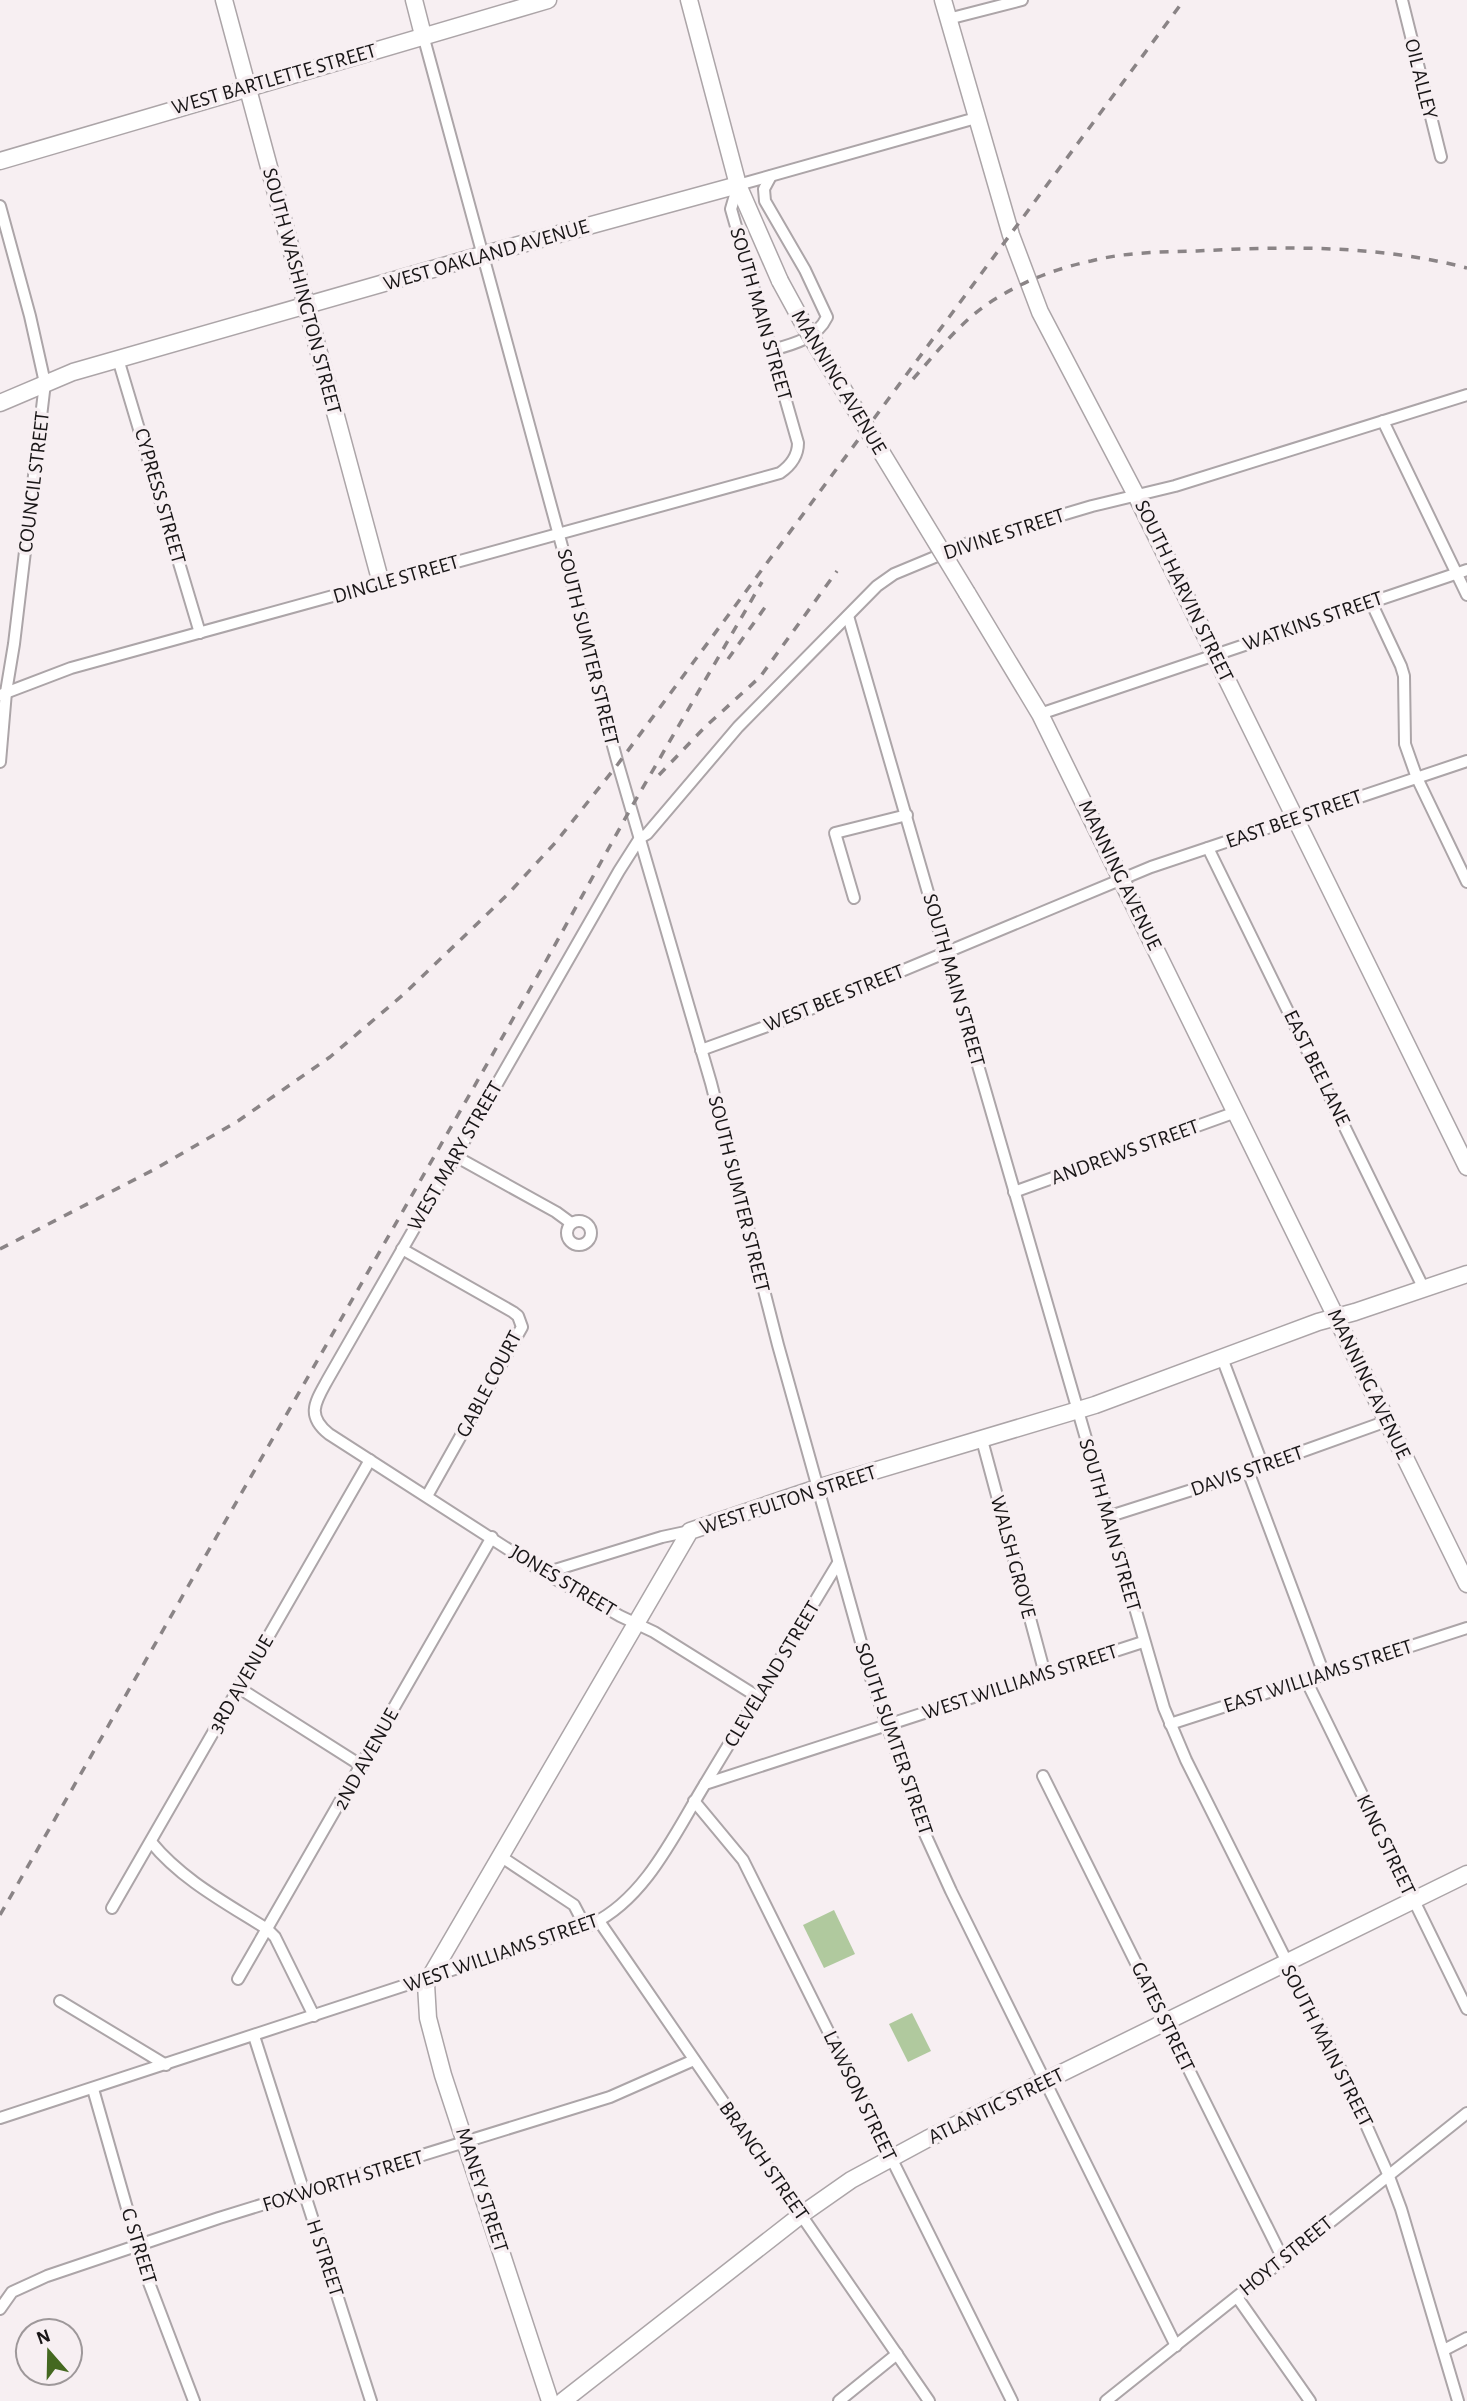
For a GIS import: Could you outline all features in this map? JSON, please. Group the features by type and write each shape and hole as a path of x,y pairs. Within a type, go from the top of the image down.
{"street":[{"name":"SOUTH WASHINGTON STREET","path":"223,0 381,583"},
{"name":"SOUTH SUMTER STREET","path":"414,0 608,727 701,1050 817,1488 886,1725 925,1834 1176,2346"},
{"name":"WEST BARTLETTE STREET","path":"0,160 548,0"},
{"name":"SOUTH MAIN STREET","path":"689,0 738,185 731,209 798,443 798,450 790,464"},
{"name":"SOUTH HARVIN STREET","path":"943,0 1011,235 1040,312 1136,495 1467,1167"},
{"path":"948,19 1022,0"},
{"name":"OIL ALLEY","path":"1402,0 1441,157"},
{"name":"WEST OAKLAND AVENUE","path":"0,404 45,383 118,359 976,118"},
{"path":"771,176 764,189 765,201 805,270 827,317 821,329 793,344 772,350"},
{"name":"MANNING AVENUE","path":"738,185 780,281 804,325 1040,714 1387,1421 1461,1558 1467,1584"},
{"name":"COUNCIL STREET","path":"0,206 45,383 14,645 3,693 0,762"},
{"name":"CYPRESS STREET","path":"118,359 200,633"},
{"name":"DIVINE STREET","path":"640,838 647,834 738,727 877,586 926,559 971,542 1175,486 1467,396"},
{"path":"1383,421 1462,572 1467,596"},
{"name":"DINGLE STREET","path":"3,693 71,668 780,474 790,464"},
{"name":"WATKINS STREET","path":"1040,714 1462,572"},
{"path":"1371,602 1401,666 1405,744 1417,778 1467,882"},
{"name":"SOUTH MAIN STREET","path":"848,616 1143,1642 1170,1724 1347,2082 1388,2174 1401,2209 1458,2401"},
{"name":"EAST BEE STREET","path":"1122,878 1467,761"},
{"path":"854,898 835,833 907,815"},
{"name":"WEST MARY STREET","path":"370,1460 321,1428 314,1411 315,1403 640,838"},
{"name":"EAST BEE LANE","path":"1208,848 1424,1289"},
{"name":"WEST BEE STREET","path":"701,1050 784,1020 1122,878"},
{"name":"ANDREWS STREET","path":"1014,1192 1236,1112"},
{"path":"455,1156 571,1223"},
{"name":"GABLE COURT","path":"402,1249 513,1312 518,1316 522,1327 427,1496"},
{"name":"WEST FULTON STREET","path":"429,1978 690,1531 817,1488 1077,1411 1336,1317 1467,1274"},
{"path":"1222,1358 1263,1466"},
{"name":"DAVIS STREET","path":"1107,1517 1263,1466 1387,1421"},
{"name":"WALSH GROVE","path":"982,1440 1045,1674"},
{"name":"JONES STREET","path":"370,1460 545,1573 654,1632 758,1697"},
{"name":"3RD AVENUE","path":"112,1909 370,1460"},
{"path":"1248,1471 1324,1674"},
{"path":"545,1573 690,1531"},
{"name":"2ND AVENUE","path":"238,1979 492,1537"},
{"name":"CLEVELAND STREET","path":"705,1784 838,1563"},
{"name":"EAST WILLIAMS STREET","path":"1170,1724 1467,1628"},
{"name":"WEST WILLIAMS STREET","path":"0,2118 585,1927 612,1913 633,1894 705,1784 1143,1642"},
{"name":"KING STREET","path":"1306,1680 1467,2009"},
{"path":"239,1688 362,1766"},
{"name":"GATES STREET","path":"1043,1776 1283,2259"},
{"name":"LAWSON STREET","path":"694,1801 743,1860 1012,2401"},
{"path":"150,1842 187,1877 267,1929 275,1937 314,2016"},
{"path":"500,1856 574,1905 585,1927"},
{"name":"ATLANTIC STREET","path":"563,2401 801,2215 851,2180 1467,1874"},
{"name":"BRANCH STREET","path":"598,1921 929,2401"},
{"name":"MANEY STREET","path":"429,1978 425,1996 428,2018 443,2075 550,2401"},
{"path":"60,2001 166,2065"},
{"name":"H STREET","path":"254,2036 371,2401"},
{"name":"FOXWORTH STREET","path":"0,2309 12,2292 20,2287 138,2246 628,2090 694,2060"},
{"name":"G STREET","path":"93,2089 146,2275 194,2401"},
{"name":"HOYT STREET","path":"1108,2400 1467,2113"},
{"path":"1237,2297 1310,2401"},
{"path":"1444,2350 1467,2338"},
{"path":"839,2401 897,2354"}],"green space":[{"path":"834,1910 855,1954 824,1968 803,1925"},
{"path":"912,2013 931,2051 908,2062 889,2024"}],"railway":[{"path":"0,1249 155,1169 238,1121 330,1057 404,994 507,895 556,842 618,764 1184,0"},
{"path":"913,379 962,325 997,298 1042,275 1104,258 1157,252 1299,248 1401,255 1467,268"},
{"path":"659,775 705,727 760,677 837,571"},
{"path":"0,1915 762,582"},
{"path":"728,659 766,606"}]}
